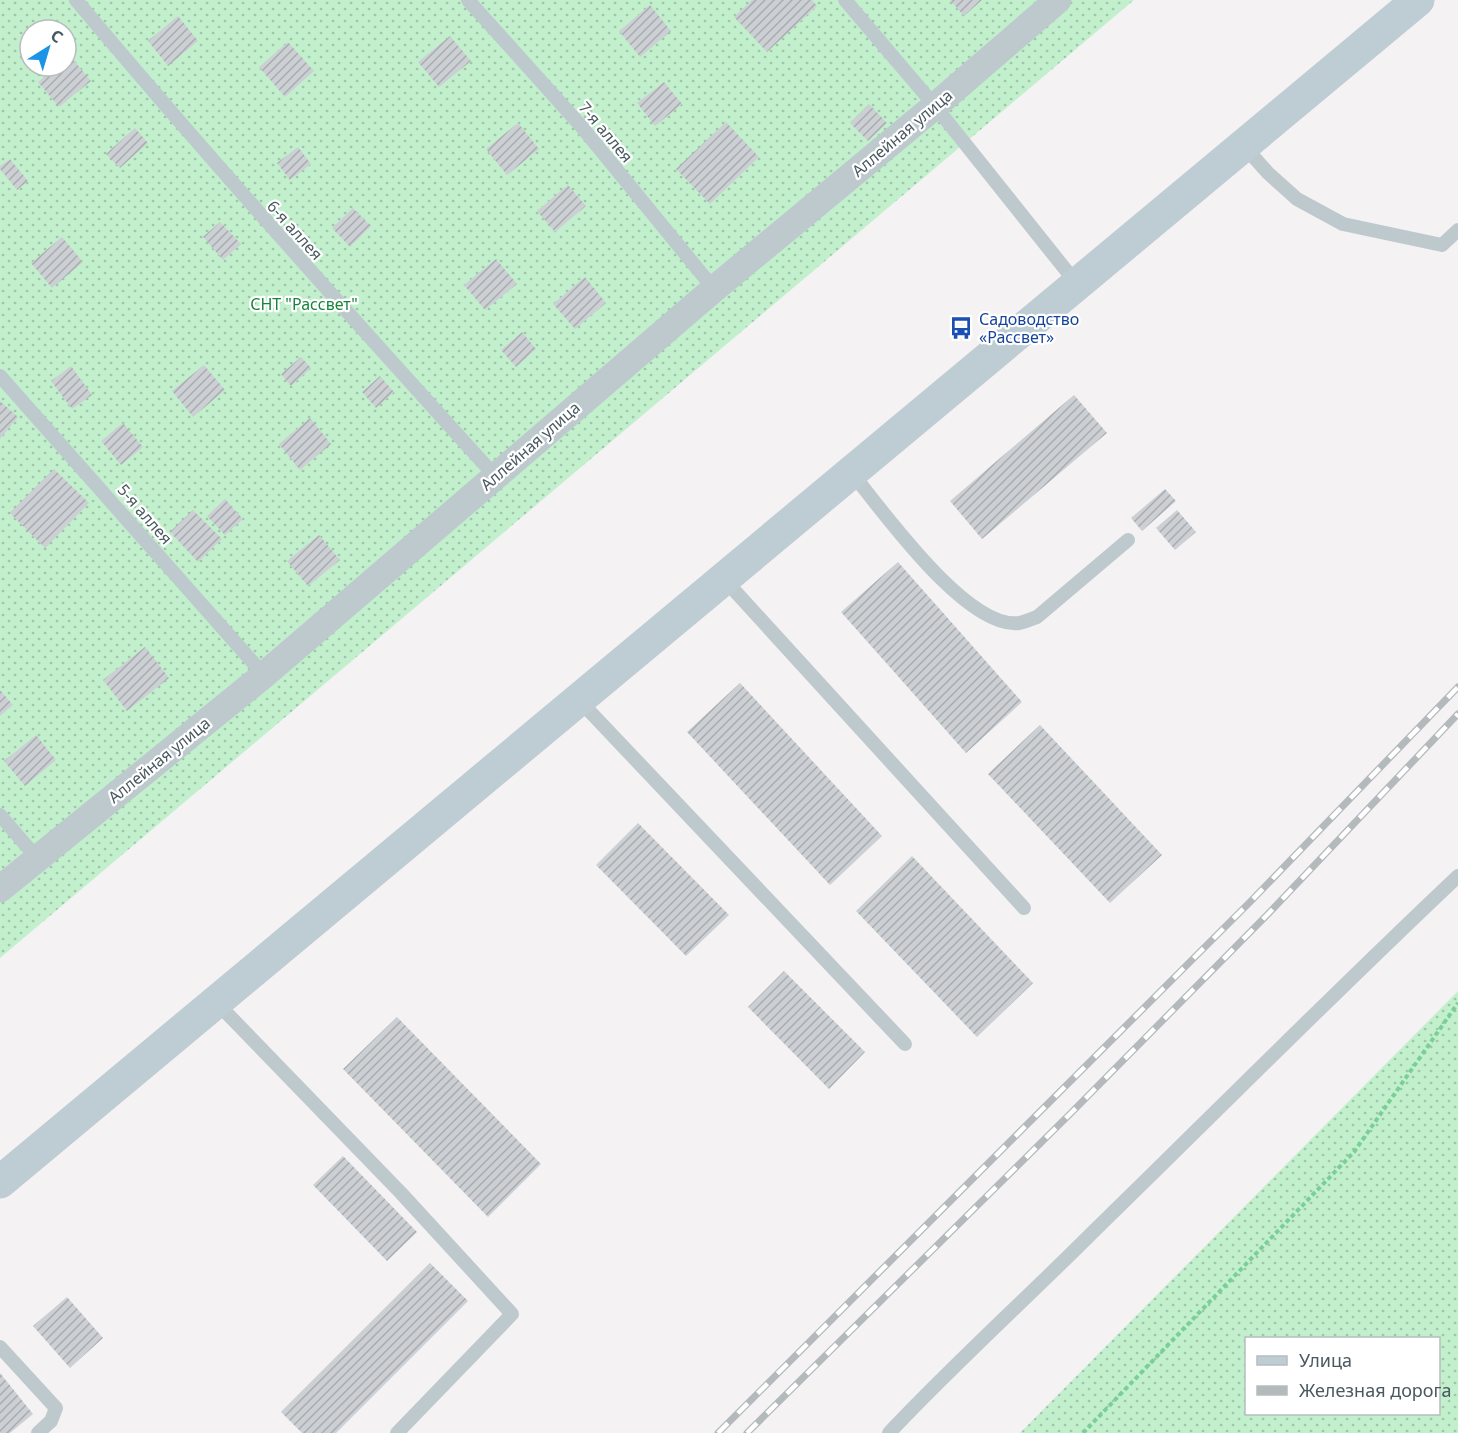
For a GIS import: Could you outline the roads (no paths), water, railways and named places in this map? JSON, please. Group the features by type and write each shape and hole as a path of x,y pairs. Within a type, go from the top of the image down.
{"street":[{"name":"Аллейная улица","path":"0,889 264,675 714,289 935,106 1058,0"},
{"path":"0,1182 1418,0"}],"lane":[{"name":"6-я аллея","path":"76,0 284,243 495,476"},
{"name":"7-я аллея","path":"468,0 581,126 714,289"},
{"path":"845,0 935,106 1077,284"},
{"path":"1244,146 1268,173 1297,199 1343,224 1442,245 1458,230"},
{"name":"5-я аллея","path":"0,376 264,675"},
{"path":"851,472 938,577 968,604 994,618 1018,623 1037,617 1128,540"},
{"path":"723,578 1024,908"},
{"path":"578,699 904,1044"},
{"path":"0,815 37,858"},
{"path":"889,1433 935,1384 1458,876"},
{"path":"216,1002 401,1193 512,1314 397,1433"},
{"path":"0,1347 56,1408 51,1421 38,1433"}],"railway":[{"path":"718,1433 1251,901 1458,687"},
{"path":"747,1433 1070,1114 1269,913 1458,714"}],"place":[{"name":"Садоводство «Рассвет»","path":"961,328"}],"park label":[{"name":"СНТ \"Рассвет\"","path":"304,304"}]}
